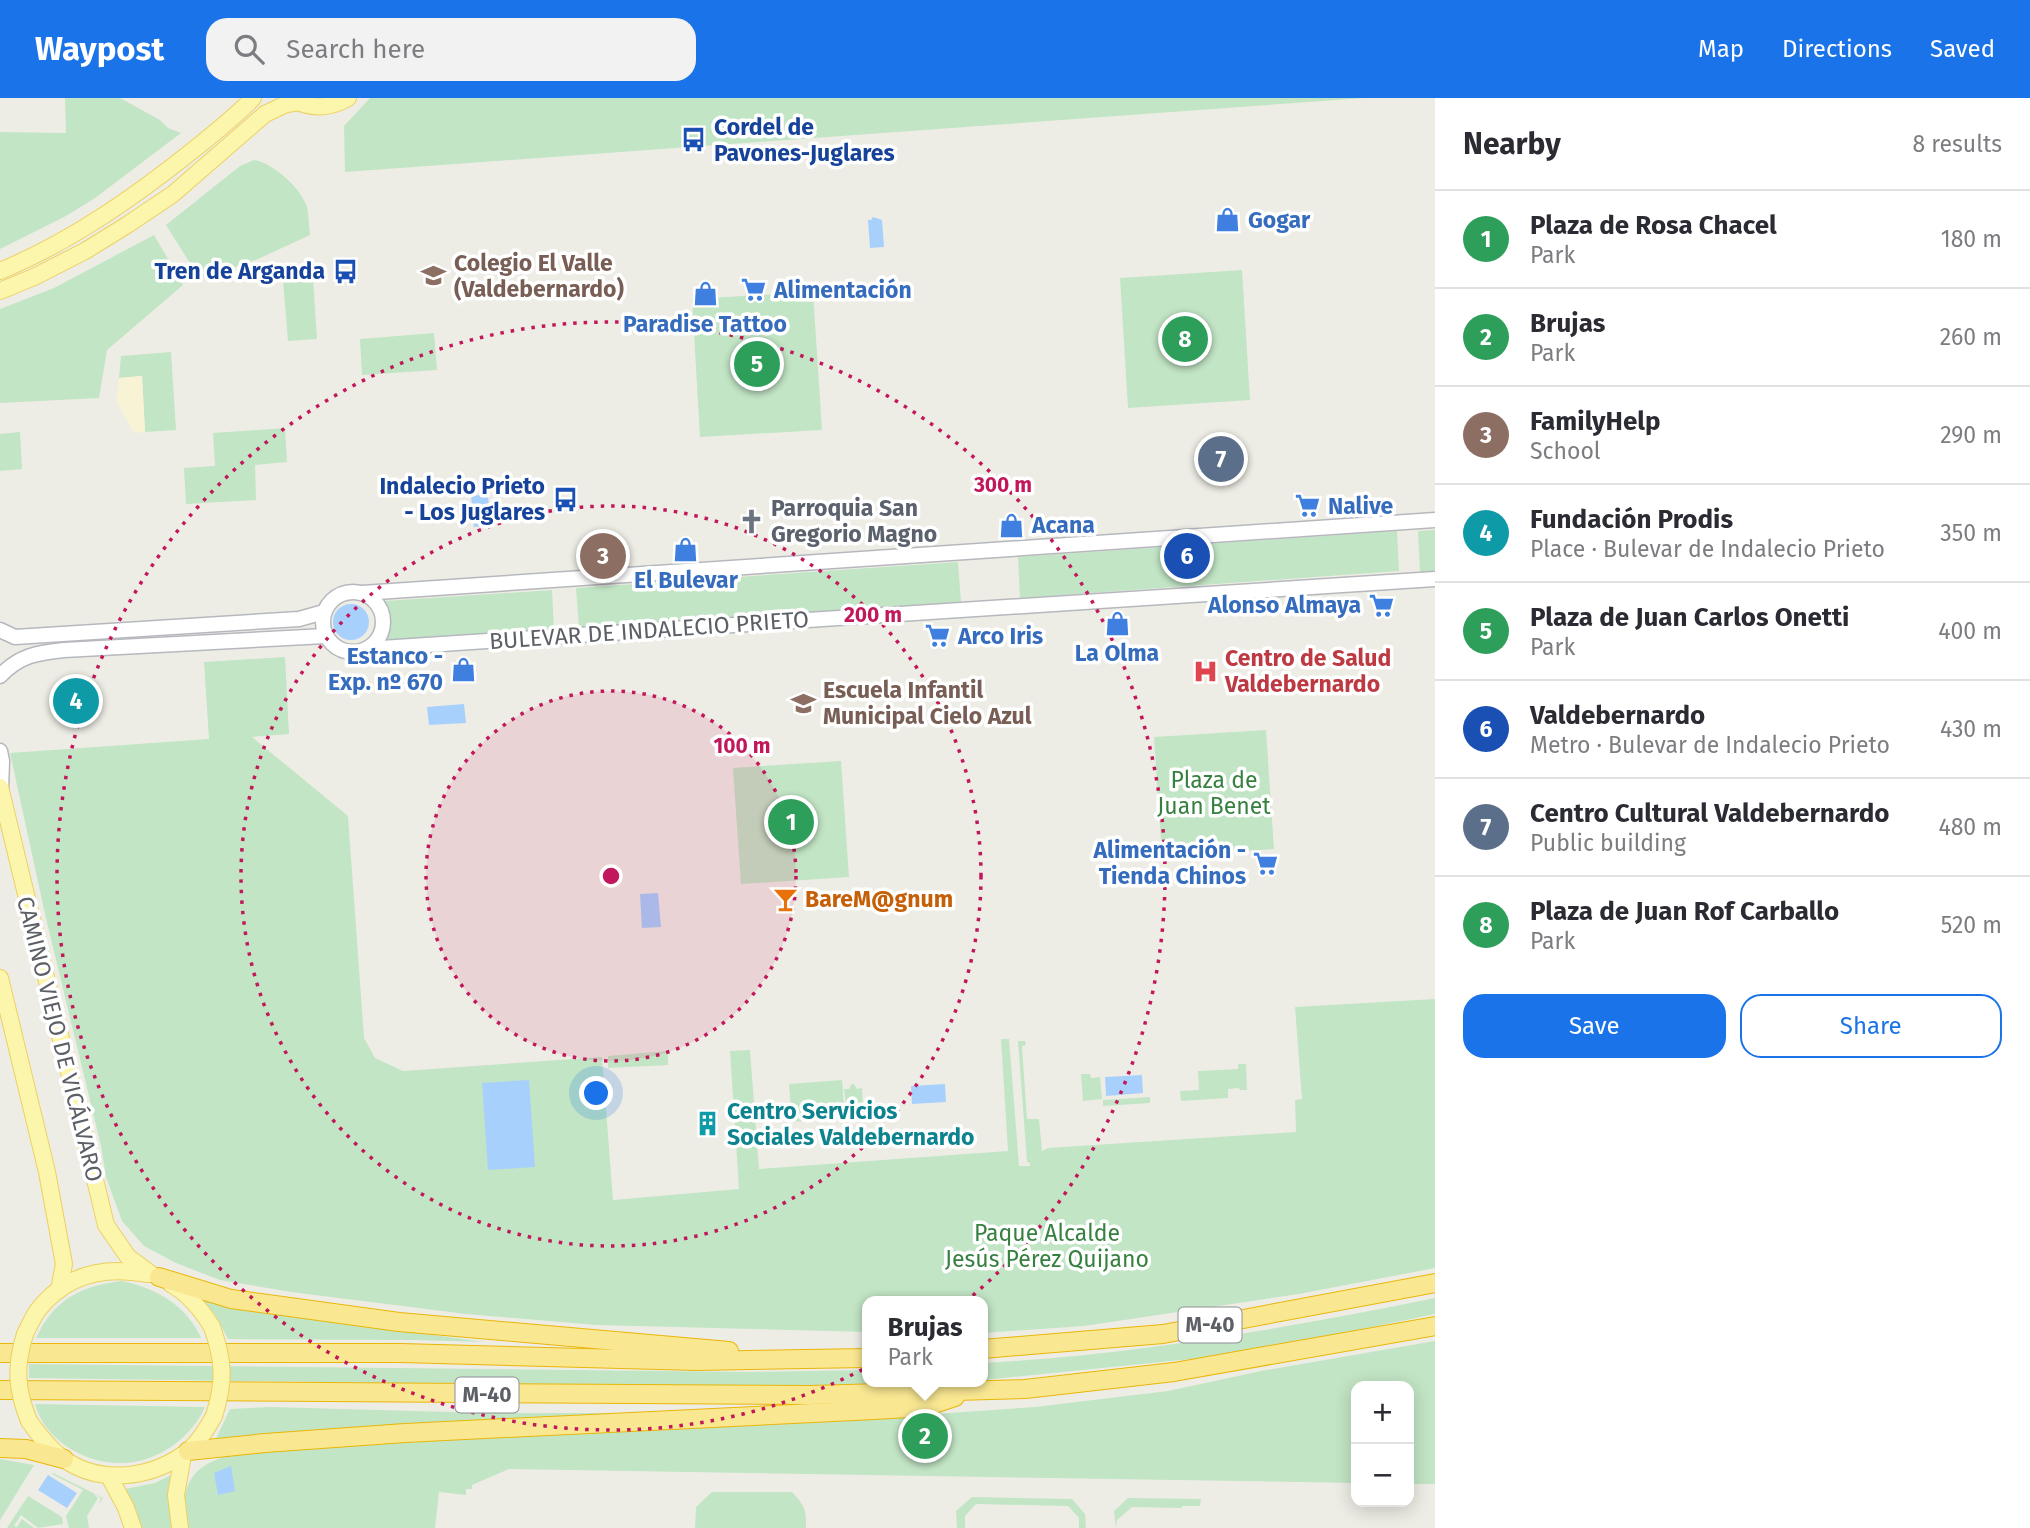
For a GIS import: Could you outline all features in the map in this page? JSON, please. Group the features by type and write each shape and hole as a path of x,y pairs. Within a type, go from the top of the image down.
{"highway":[{"path":"155,1276 231,1299 400,1322 809,1359"},
{"name":"M-40","path":"988,1349 1163,1334 1435,1283"},
{"name":"M-40","path":"0,1390 768,1395 1025,1389 1174,1373 1435,1326"},
{"name":"M-40","path":"0,1353 401,1353 697,1361 862,1357"},
{"path":"186,1453 265,1443 405,1433 925,1407 974,1391"},
{"path":"0,1448 26,1449 64,1459"}],"main road":[{"path":"0,271 27,260 117,207 172,167 253,98"},
{"path":"0,291 85,251 127,225 173,194 265,114 294,100 318,107 348,98"},
{"name":"CAMINO VIEJO DE VICÁLVARO","path":"0,788 106,1225 128,1257 155,1276"},
{"name":"CAMINO VIEJO DE VICÁLVARO","path":"0,978 47,1172 64,1264 59,1290"},
{"path":"125,1270 155,1276 190,1297 212,1327 221,1352 223,1374 221,1396 214,1416 205,1432 186,1453 152,1471 131,1476 109,1476 85,1470 64,1459 44,1442 29,1421 18,1384 19,1355 25,1334 39,1310 59,1290 78,1279 99,1272 125,1270"},
{"path":"180,1528 176,1495 186,1453"},
{"path":"109,1476 133,1528"}],"street":[{"path":"362,593 369,596 380,608 383,624 378,639 366,649 355,652 341,650 329,642 322,624 327,606 337,596 350,592 1435,520"},
{"name":"BULEVAR DE INDALECIO PRIETO","path":"366,649 1435,579"},
{"path":"0,630 15,637 299,619 324,612"},
{"path":"0,676 21,658 44,652 326,636"},
{"path":"0,751 0,788"}],"green space":[{"path":"65,98 120,98 160,120 168,128 181,133 95,198 66,216 0,249 0,132 66,133"},
{"path":"370,98 1364,98 345,172 344,126"},
{"path":"254,160 277,171 299,192 307,207 310,235 258,259 200,279 166,225 240,166"},
{"path":"154,235 183,285 107,350 99,398 0,403 0,309 54,288"},
{"path":"1242,270 1250,400 1128,408 1120,278"},
{"path":"313,278 317,339 288,341 283,280"},
{"path":"813,292 822,430 700,437 692,299"},
{"path":"434,333 437,370 362,375 360,339"},
{"path":"171,352 176,430 145,432 142,376 119,378 121,356"},
{"path":"285,428 287,462 255,465 256,500 186,504 184,468 215,466 213,433"},
{"path":"20,432 22,469 0,471 0,434"},
{"path":"1435,530 1435,571 1420,572 1418,531"},
{"path":"1397,531 1399,571 1020,598 1018,557"},
{"path":"958,562 961,602 579,628 576,588"},
{"path":"552,590 554,629 386,640 390,620 384,601"},
{"name":"Paque Alcalde Jesús Pérez Quijano","path":"285,657 289,734 252,737 348,816 364,1038 375,1058 403,1071 602,1057 613,1200 739,1189 730,1051 750,1050 759,1169 1008,1151 1001,1039 1009,1039 1019,1166 1030,1166 1027,1162 1018,1041 1025,1041 1026,1045 1022,1046 1027,1119 1039,1119 1042,1151 1048,1148 1296,1132 1295,1100 1302,1099 1295,1007 1435,999 1435,1268 1299,1294 1084,1326 988,1333 988,1296 862,1296 862,1332 596,1325 466,1314 291,1292 220,1280 176,1263 144,1246 122,1221 106,1177 10,753 209,739 204,662"},
{"name":"Plaza de Juan Benet","path":"1266,730 1274,849 1162,856 1154,737"},
{"path":"841,761 849,877 741,884 733,768"},
{"path":"668,1051 668,1065 608,1068 608,1056"},
{"path":"1238,1064 1246,1064 1247,1090 1228,1089 1228,1098 1181,1101 1180,1091 1199,1090 1198,1071 1238,1069"},
{"path":"1081,1074 1090,1074 1091,1078 1100,1077 1102,1099 1083,1101"},
{"path":"842,1080 845,1118 817,1119 816,1115 812,1115 813,1120 792,1122 789,1084"},
{"path":"852,1084 857,1089 862,1088 863,1110 854,1115 850,1111 847,1112 844,1089 849,1089"},
{"path":"1150,1097 1150,1103 1103,1106 1103,1100"},
{"path":"122,1281 147,1288 169,1300 187,1316 201,1338 36,1338 51,1313 70,1297 107,1283"},
{"path":"200,1297 289,1315 484,1342 228,1339 216,1316"},
{"path":"1435,1298 1435,1314 1329,1336 1201,1358 988,1379 988,1363 1154,1347 1323,1320"},
{"path":"1435,1341 1435,1484 1414,1484 1414,1381 1351,1381 1351,1483 509,1469 472,1485 472,1489 466,1489 466,1495 439,1492 435,1528 186,1528 184,1507 187,1490 202,1467 230,1455 266,1449 862,1419 1035,1407 1168,1391 1261,1371"},
{"path":"29,1364 747,1372 862,1370 862,1386 752,1388 29,1378"},
{"path":"35,1404 205,1407 183,1438 161,1453 137,1462 110,1463 82,1455 69,1448 48,1429"},
{"path":"270,1407 487,1413 690,1413 215,1441 230,1409"},
{"path":"0,1459 34,1465 0,1520"},
{"path":"53,1473 98,1498 87,1516 89,1528 69,1528 66,1516 83,1490"},
{"path":"173,1474 169,1500 173,1528 140,1528 125,1489 155,1483"},
{"path":"712,1492 792,1492 804,1508 806,1528 695,1528 696,1507"},
{"path":"28,1496 62,1517 63,1524 38,1528 21,1515 14,1526 17,1527 22,1519 34,1528 7,1528"},
{"path":"972,1497 1072,1499 1085,1514 1086,1528 1079,1528 1079,1518 1068,1506 976,1504 965,1516 965,1528 957,1528 956,1511"},
{"path":"1128,1498 1201,1499 1200,1506 1132,1507 1117,1520 1116,1528 1114,1511"}],"sand":[{"path":"142,376 145,432 134,433 116,401 119,378"}],"water":[{"path":"873,217 882,220 884,247 870,248 868,220"},
{"path":"488,494 490,525 474,527 471,496"},
{"path":"351,604 364,609 369,622 364,635 351,640 338,635 333,622 338,609"},
{"path":"464,704 466,723 429,725 427,707"},
{"path":"658,893 661,927 642,928 640,894"},
{"path":"1142,1075 1143,1093 1106,1096 1105,1077"},
{"path":"529,1080 535,1167 488,1170 482,1083"},
{"path":"945,1084 946,1102 912,1104 911,1086"},
{"path":"231,1466 235,1491 218,1495 214,1473"},
{"path":"48,1475 77,1493 67,1508 38,1490"}],"place":[{"name":"Cordel de Pavones-Juglares","path":"694,140"},
{"name":"Gogar","path":"1228,220"},
{"name":"Tren de Arganda","path":"345,271"},
{"name":"Colegio El Valle (Valdebernardo)","path":"434,276"},
{"name":"Alimentación","path":"754,290"},
{"name":"Paradise Tattoo","path":"705,294"},
{"name":"Plaza de Juan Rof Carballo","path":"1185,339"},
{"name":"Plaza de Juan Carlos Onetti","path":"757,364"},
{"name":"Centro Cultural Valdebernardo","path":"1221,459"},
{"name":"Indalecio Prieto - Los Juglares","path":"565,499"},
{"name":"Nalive","path":"1308,506"},
{"name":"Parroquia San Gregorio Magno","path":"751,521"},
{"name":"Acana","path":"1012,525"},
{"name":"El Bulevar","path":"686,550"},
{"name":"FamilyHelp","path":"603,556"},
{"name":"Valdebernardo","path":"1187,556"},
{"name":"Alonso Almaya","path":"1381,605"},
{"name":"La Olma","path":"1117,623"},
{"name":"Arco Iris","path":"938,636"},
{"name":"Estanco - Exp. nº 670","path":"463,669"},
{"name":"Centro de Salud Valdebernardo","path":"1205,671"},
{"name":"Fundación Prodis","path":"76,701"},
{"name":"Escuela Infantil Municipal Cielo Azul","path":"803,703"},
{"name":"Plaza de Rosa Chacel","path":"791,822"},
{"name":"Alimentación - Tienda Chinos","path":"1266,863"},
{"name":"BareM@gnum","path":"785,899"},
{"name":"Centro Servicios Sociales Valdebernardo","path":"707,1124"},
{"name":"Brujas","path":"925,1436"}]}
